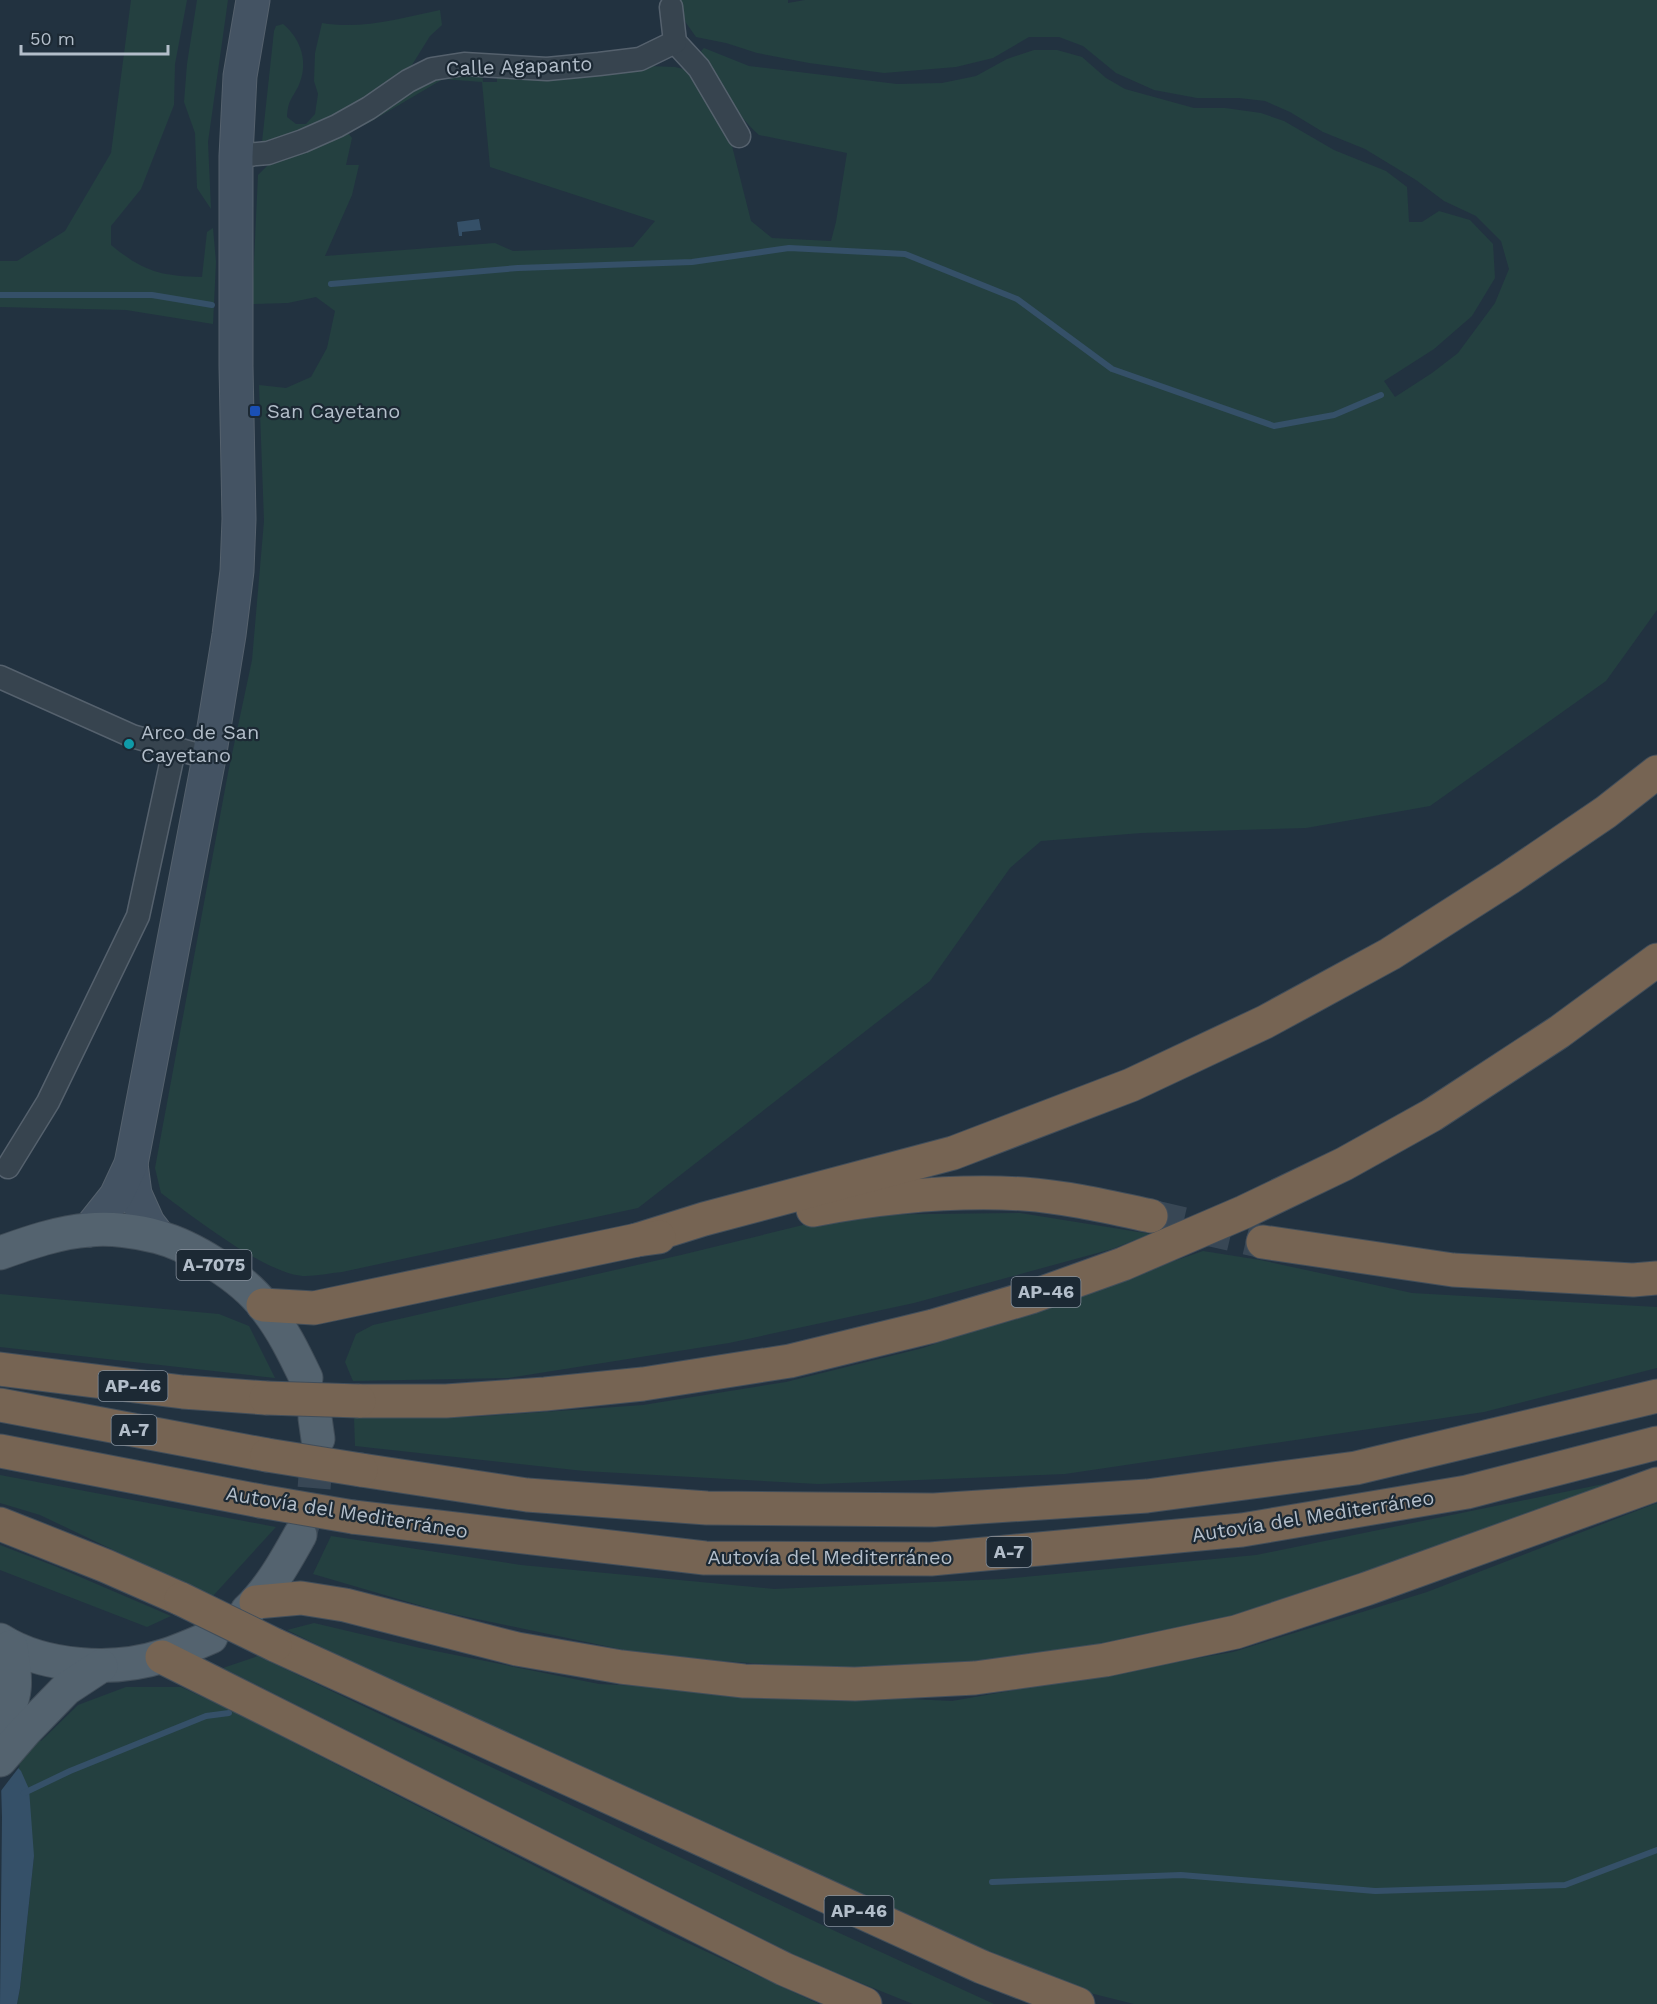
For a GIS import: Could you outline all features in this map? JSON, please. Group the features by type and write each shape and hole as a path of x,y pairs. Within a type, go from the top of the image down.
{"highway":[{"path":"637,1240 704,1219 953,1154 1131,1085 1265,1022 1390,954 1509,878 1606,812 1657,772"},
{"name":"AP-46","path":"0,1369 183,1392 266,1398 446,1401 643,1384 790,1361 933,1326 1030,1297 1124,1264 1244,1212 1344,1164 1432,1115 1560,1032 1657,960"},
{"path":"263,1305 314,1308 637,1240 703,1231 843,1204 940,1194 1024,1194 1151,1216"},
{"path":"1263,1242 1453,1270 1633,1280 1657,1278"},
{"name":"Autovía del Mediterráneo","path":"0,1406 267,1455 527,1495 684,1507 934,1510 1147,1496 1356,1468 1657,1396"},
{"name":"Autovía del Mediterráneo","path":"0,1451 353,1517 705,1558 931,1559 1242,1530 1467,1492 1657,1443"},
{"path":"252,1607 300,1598 323,1601 517,1648 621,1668 744,1681 855,1684 975,1678 1105,1660 1236,1632 1366,1589 1657,1484"},
{"name":"AP-46","path":"0,1524 181,1599 275,1645 982,1967 1078,2004"},
{"path":"162,1657 784,1969 865,2004"}],"main road":[{"name":"A-7075","path":"88,1230 116,1196 131,1164 209,758 229,635 237,571 239,519 236,376 236,156 240,76 253,0"},
{"name":"A-7075","path":"131,1164 135,1194 148,1223 158,1236"},
{"name":"A-7075","path":"0,1253 33,1241 88,1230 123,1231 158,1236 188,1249 229,1273 263,1305 289,1342 306,1378"},
{"path":"252,1607 279,1572 300,1535"},
{"path":"6,1644 51,1660 101,1666 162,1657 211,1637"},
{"path":"0,1760 11,1721 16,1684 6,1644"},
{"path":"11,1721 101,1666"}],"street":[{"path":"671,7 675,42 699,68 739,136"},
{"name":"Calle Agapanto","path":"236,156 268,153 303,141 369,108 408,81 432,69 464,64 547,69 599,64 640,59 675,42"},
{"path":"0,677 132,736 174,750 209,758"},
{"path":"8,1167 48,1102 138,916 174,750"}],"green space":[{"path":"131,0 187,0 175,64 174,105 141,189 111,226 111,245 133,261 154,271 202,277 207,232 213,228 216,262 213,324 126,310 0,307 0,261 17,261 65,231 111,153"},
{"path":"197,0 228,0 208,142 211,209 197,188 195,133 184,102 187,64"},
{"path":"670,0 788,0 788,3 805,0 1657,0 1657,610 1606,681 1430,806 1306,828 1141,833 1041,841 1010,868 930,981 638,1208 342,1272 314,1276 289,1273 251,1256 161,1193 155,1168 228,773 252,660 264,521 259,385 286,388 311,377 327,348 335,311 316,297 288,303 252,304 258,175 268,165 340,132 348,133 352,138 346,165 359,165 352,195 325,256 495,243 513,251 633,247 655,221 490,167 482,82 443,79 365,125 368,116 430,77 482,69 483,82 497,82 497,71 675,67 692,71 730,138 751,221 772,238 831,241 847,153 759,135 727,96 701,51 704,48 749,66 897,84 942,83 976,76 1007,59 1034,50 1057,50 1082,57 1106,78 1125,89 1194,108 1225,108 1261,113 1284,121 1334,150 1386,171 1407,187 1409,222 1422,222 1439,211 1470,220 1493,244 1495,278 1472,316 1434,349 1384,381 1395,397 1458,353 1495,303 1509,269 1501,241 1476,216 1444,201 1416,180 1365,149 1323,132 1290,112 1265,101 1239,98 1197,98 1154,90 1116,73 1083,46 1059,37 1029,37 993,58 956,67 884,73 809,63 757,53 726,43 696,37"},
{"path":"440,10 442,25 430,36 407,73 352,111 269,148 262,142 276,26 283,24 290,30 302,53 303,70 298,87 289,104 287,117 296,124 306,124 315,114 318,94 314,81 315,53 322,23 366,24"},
{"path":"1020,1213 1151,1234 1112,1249 914,1303 729,1343 508,1378 353,1381 345,1362 356,1334 373,1325 681,1255 844,1215"},
{"path":"1203,1251 1260,1260 1412,1293 1657,1307 1657,1368 1484,1412 1065,1474 818,1484 584,1471 355,1446 354,1417 472,1417 643,1405 786,1382 923,1348"},
{"path":"0,1294 219,1314 249,1326 275,1378 0,1347"},
{"path":"0,1475 276,1527 212,1597 40,1515 0,1503"},
{"path":"1623,1480 1276,1606 1087,1653 878,1672 653,1656 439,1611 313,1574 331,1536 521,1565 774,1589 1003,1579 1256,1555"},
{"path":"1657,1503 1657,2004 1134,2004 1070,1988 786,1859 482,1726 287,1630 314,1623 420,1648 599,1684 952,1701 1233,1652 1427,1592"},
{"path":"0,1545 171,1616 147,1627 0,1570"},
{"path":"258,1656 835,1931 994,2004 913,2004 811,1963 223,1668"},
{"path":"126,1687 181,1687 662,1931 819,2004 17,2004 34,1856 0,1749 0,1709 41,1741 78,1705"}],"water":[{"path":"479,219 481,230 462,232 462,236 459,236 457,222"},
{"path":"0,1749 21,1771 29,1789 34,1856 17,2004 0,2004 2,1817"}],"pier":[{"path":"0,1746 20,1766 0,1792"}],"waterway":[{"path":"331,284 518,268 692,262 789,248 905,254 1017,299 1112,369 1274,426 1334,415 1381,395"},
{"path":"0,295 152,295 212,305"},
{"path":"24,1793 70,1771 206,1716 229,1713"},
{"path":"992,1882 1181,1875 1375,1891 1565,1885 1657,1850"}],"tunnel":[{"path":"1151,1216 1263,1242"},
{"path":"300,1535 314,1489 318,1439"}],"place":[{"name":"San Cayetano","path":"255,411"},
{"name":"Arco de San Cayetano","path":"129,744"}]}
